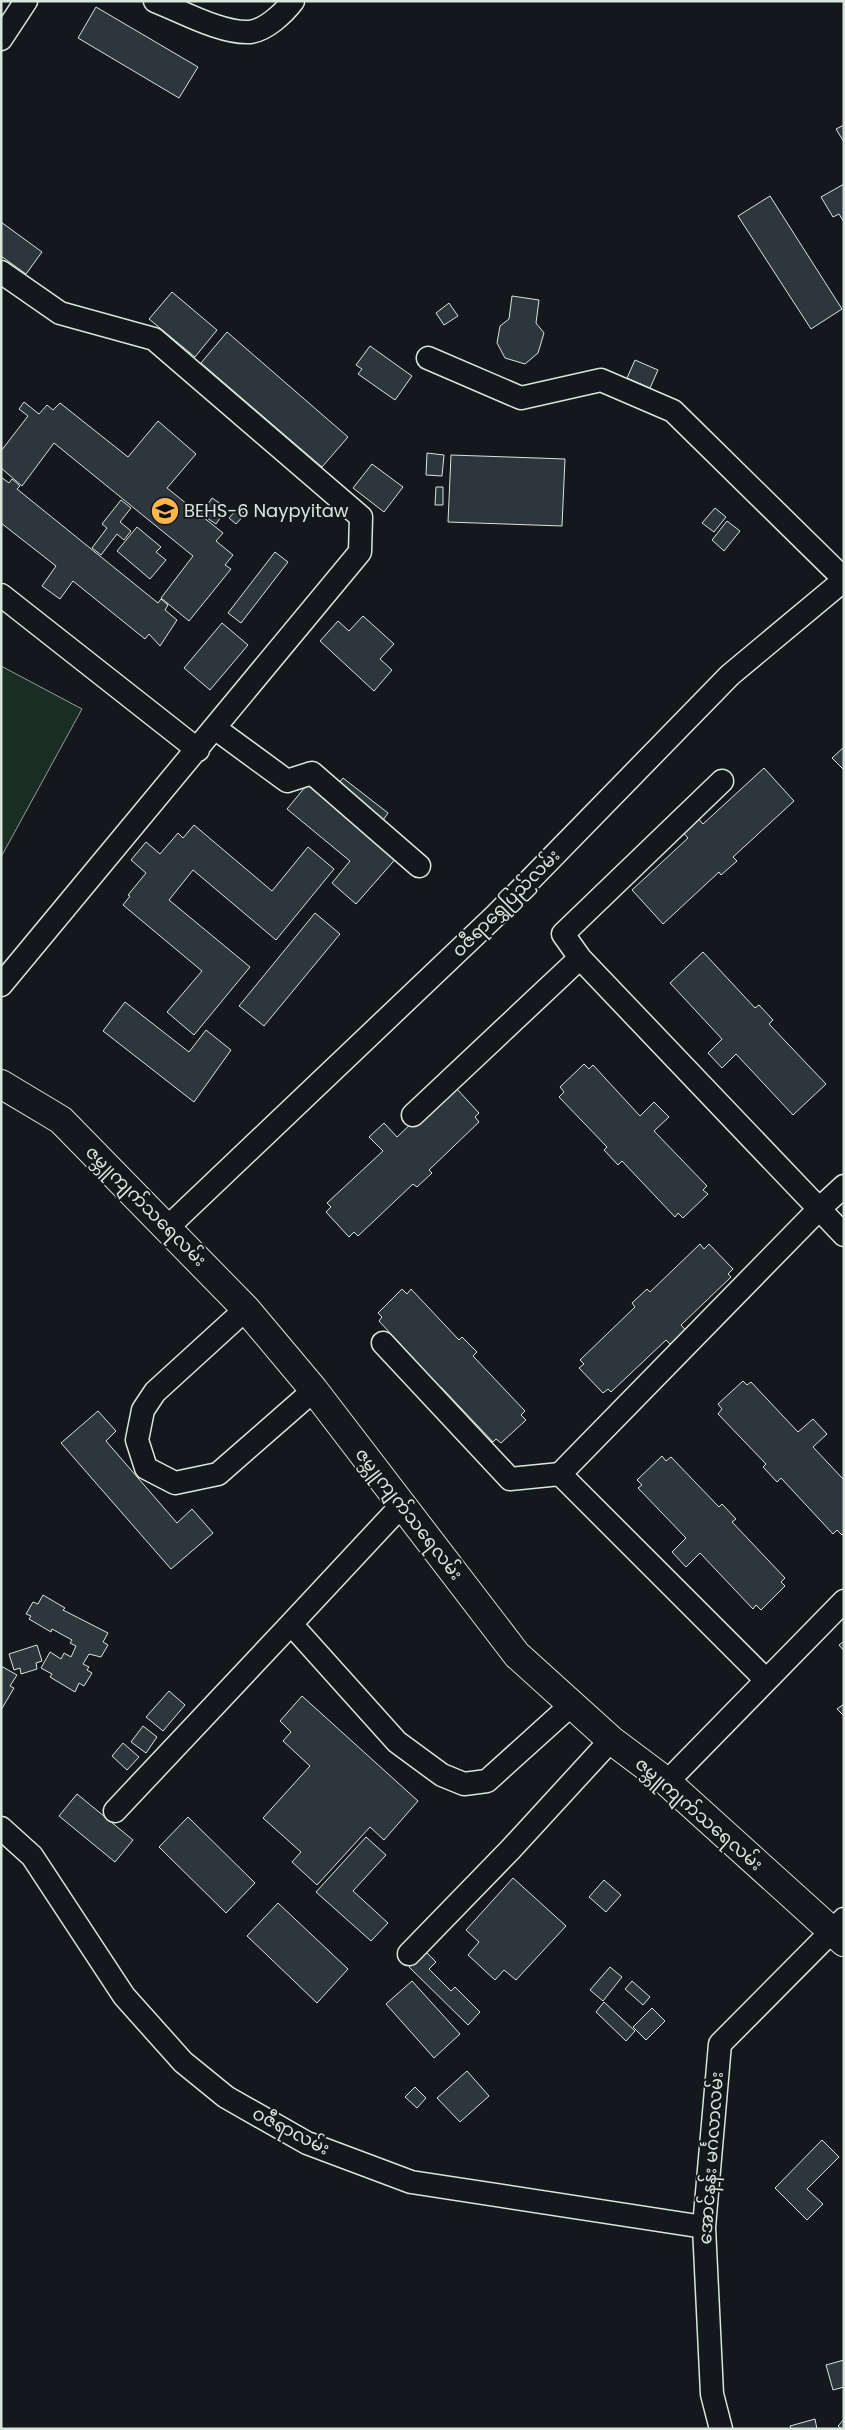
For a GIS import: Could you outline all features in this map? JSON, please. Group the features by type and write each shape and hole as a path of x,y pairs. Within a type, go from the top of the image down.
{"main road":[{"name":"ဇမ္ဘူကျက်သရေလမ်း","path":"1,1084 61,1120 168,1227 246,1309 314,1390 517,1655 570,1706 667,1782 840,1931"}],"street":[{"path":"1,39 26,1"},
{"path":"155,1 231,30 252,32 282,16 293,1"},
{"path":"1,272 60,313 154,338 361,517 360,552 216,729 1,985"},
{"path":"428,358 521,398 601,380 673,411 844,580"},
{"name":"ဝဇီရာရွှေပြည်လမ်း","path":"168,1227 496,915 730,675 844,580"},
{"path":"1,595 198,750"},
{"path":"216,729 288,781 312,774 419,866"},
{"path":"722,781 563,934 580,958 844,1235"},
{"path":"413,1115 580,958"},
{"path":"383,1342 510,1480 560,1474 819,1209 844,1186"},
{"path":"246,1309 155,1392 143,1410 136,1440 146,1468 175,1483 218,1474 314,1390"},
{"path":"560,1474 766,1680"},
{"path":"115,1811 402,1506"},
{"path":"667,1782 844,1600"},
{"path":"291,1624 397,1742 442,1775 464,1784 488,1780 570,1706"},
{"path":"409,1954 510,1850 611,1740"},
{"name":"ဝဇီရာလမ်း","path":"1,1828 32,1856 124,1996 183,2062 226,2097 307,2143 411,2182 704,2227"},
{"name":"အောင်နန်း မင်္ဂလာလမ်း","path":"721,2429 712,2394 704,2227 720,2044 840,1931"}],"green space":[{"path":"1,666 82,709 1,857"}],"building":[{"path":"96,7 198,67 179,98 78,38"},
{"path":"844,125 844,142 836,129"},
{"path":"844,184 844,222 839,214 833,217 821,197"},
{"path":"770,196 842,309 811,329 738,216"},
{"path":"1,222 42,252 26,274 1,256"},
{"path":"172,292 217,330 195,357 149,319"},
{"path":"512,296 539,300 536,323 544,333 538,353 525,364 505,358 497,343 500,326 509,319"},
{"path":"449,303 458,316 444,325 436,313"},
{"path":"227,332 348,437 322,467 201,363"},
{"path":"370,346 412,376 395,400 358,374 362,369 356,365"},
{"path":"635,360 658,370 650,388 627,378"},
{"path":"24,402 39,414 47,405 53,410 60,403 128,457 158,421 196,454 167,488 223,533 216,541 233,555 225,565 231,569 189,621 161,598 193,556 54,443 22,486 1,468 1,451 28,416 19,409"},
{"path":"427,453 444,455 442,476 426,475"},
{"path":"451,455 565,459 562,526 448,522"},
{"path":"372,464 403,487 384,512 353,488"},
{"path":"1,477 9,483 12,479 20,486 17,489 158,603 161,599 168,605 165,610 177,620 160,646 149,634 145,639 73,581 60,599 42,586 56,566 1,523"},
{"path":"436,487 443,487 443,505 435,505"},
{"path":"212,498 227,508 216,524 201,514"},
{"path":"121,500 131,508 120,522 131,531 124,540 117,534 101,555 92,548 107,528 102,524"},
{"path":"238,508 245,514 236,524 229,518"},
{"path":"715,508 726,517 714,532 702,523"},
{"path":"727,521 740,531 724,551 712,540"},
{"path":"137,527 161,547 156,552 166,560 150,579 117,551"},
{"path":"275,552 288,562 241,623 228,613"},
{"path":"363,616 394,644 380,659 392,670 374,691 320,641 338,621 349,631"},
{"path":"222,623 248,645 210,690 184,668"},
{"path":"844,747 844,770 832,758"},
{"path":"764,768 794,801 733,857 737,861 721,875 719,872 663,924 632,890 688,838 679,828 694,814 703,824"},
{"path":"343,778 388,813 381,823 335,788"},
{"path":"310,781 399,855 356,904 332,883 350,861 287,809"},
{"path":"194,825 272,891 308,847 334,869 276,940 193,870 169,900 250,967 194,1035 167,1012 202,971 123,905 130,896 128,895 146,873 131,860 146,842 160,854 178,833 183,838"},
{"path":"315,913 340,934 264,1026 239,1006"},
{"path":"703,952 755,1008 759,1005 773,1020 769,1024 826,1084 793,1115 736,1054 722,1068 708,1053 722,1039 670,983"},
{"path":"125,1002 189,1052 206,1030 231,1050 194,1102 103,1031"},
{"path":"584,1064 589,1069 593,1065 640,1116 654,1102 669,1117 654,1131 707,1186 703,1190 708,1194 683,1218 678,1213 675,1217 622,1161 618,1165 604,1150 607,1147 559,1097 564,1092 560,1087"},
{"path":"456,1088 479,1113 475,1117 479,1122 429,1170 432,1173 417,1187 413,1184 358,1236 354,1232 349,1237 326,1212 331,1207 327,1203 383,1151 369,1137 384,1123 397,1137 448,1089"},
{"path":"700,1244 704,1249 709,1244 733,1269 728,1274 731,1277 681,1325 691,1336 676,1350 666,1340 611,1392 608,1389 603,1393 579,1368 584,1364 580,1360 635,1307 632,1303 647,1289 650,1292"},
{"path":"402,1289 407,1294 411,1289 459,1340 462,1337 477,1352 473,1356 525,1411 521,1415 526,1420 501,1443 496,1439 493,1442 441,1387 434,1392 420,1377 426,1372 379,1321 382,1317 378,1313"},
{"path":"743,1381 747,1385 751,1382 798,1432 813,1419 827,1434 813,1447 844,1480 844,1533 842,1535 837,1530 833,1534 781,1478 777,1482 763,1467 766,1464 718,1414 722,1409 718,1404"},
{"path":"98,1411 116,1431 106,1441 177,1523 192,1509 213,1533 171,1569 61,1443"},
{"path":"662,1456 666,1461 671,1457 719,1507 722,1504 736,1519 732,1522 785,1578 781,1582 785,1586 761,1610 756,1605 753,1609 700,1553 686,1567 672,1552 686,1538 638,1488 642,1485 637,1480"},
{"path":"43,1595 65,1608 63,1610 108,1633 103,1642 108,1645 101,1657 89,1654 83,1664 89,1667 87,1670 92,1673 84,1686 79,1683 75,1692 50,1677 52,1674 41,1668 50,1652 61,1659 64,1653 71,1657 76,1646 70,1643 72,1640 52,1629 51,1632 29,1619 31,1616 26,1614 33,1602 38,1604"},
{"path":"844,1641 844,1651 839,1645"},
{"path":"37,1645 42,1661 36,1663 37,1669 21,1674 20,1668 14,1670 9,1654"},
{"path":"1,1666 17,1675 10,1686 14,1688 1,1710"},
{"path":"169,1691 185,1705 163,1731 146,1717"},
{"path":"302,1696 418,1801 384,1840 370,1827 317,1885 292,1862 301,1852 263,1818 310,1766 283,1741 291,1732 280,1721"},
{"path":"844,1704 844,1716 837,1709"},
{"path":"143,1726 157,1737 146,1753 131,1742"},
{"path":"123,1743 139,1757 127,1770 112,1756"},
{"path":"77,1794 133,1840 115,1862 59,1816"},
{"path":"188,1817 255,1883 226,1913 159,1847"},
{"path":"366,1837 386,1855 353,1891 388,1923 371,1941 316,1892"},
{"path":"513,1878 566,1926 516,1980 504,1970 495,1980 468,1955 479,1942 466,1930"},
{"path":"604,1880 621,1895 606,1912 589,1897"},
{"path":"278,1903 348,1969 317,2003 247,1936"},
{"path":"424,1950 436,1962 429,1969 451,1991 455,1987 480,2012 468,2025 409,1967"},
{"path":"610,1967 622,1977 603,2001 590,1990"},
{"path":"412,1981 460,2034 434,2058 386,2004"},
{"path":"632,1981 650,1997 643,2005 625,1989"},
{"path":"604,2002 635,2031 626,2041 596,2012"},
{"path":"652,2008 665,2021 646,2040 633,2027"},
{"path":"467,2071 489,2096 460,2122 437,2098"},
{"path":"415,2087 426,2098 417,2108 405,2097"},
{"path":"822,2140 839,2157 807,2189 823,2204 807,2220 775,2188"},
{"path":"844,2360 844,2387 833,2390 826,2365"},
{"path":"815,2419 817,2429 791,2429 790,2426"},
{"path":"844,2419 844,2429 842,2429 838,2426"}],"place":[{"name":"BEHS-6 Naypyitaw","path":"165,511"}]}
